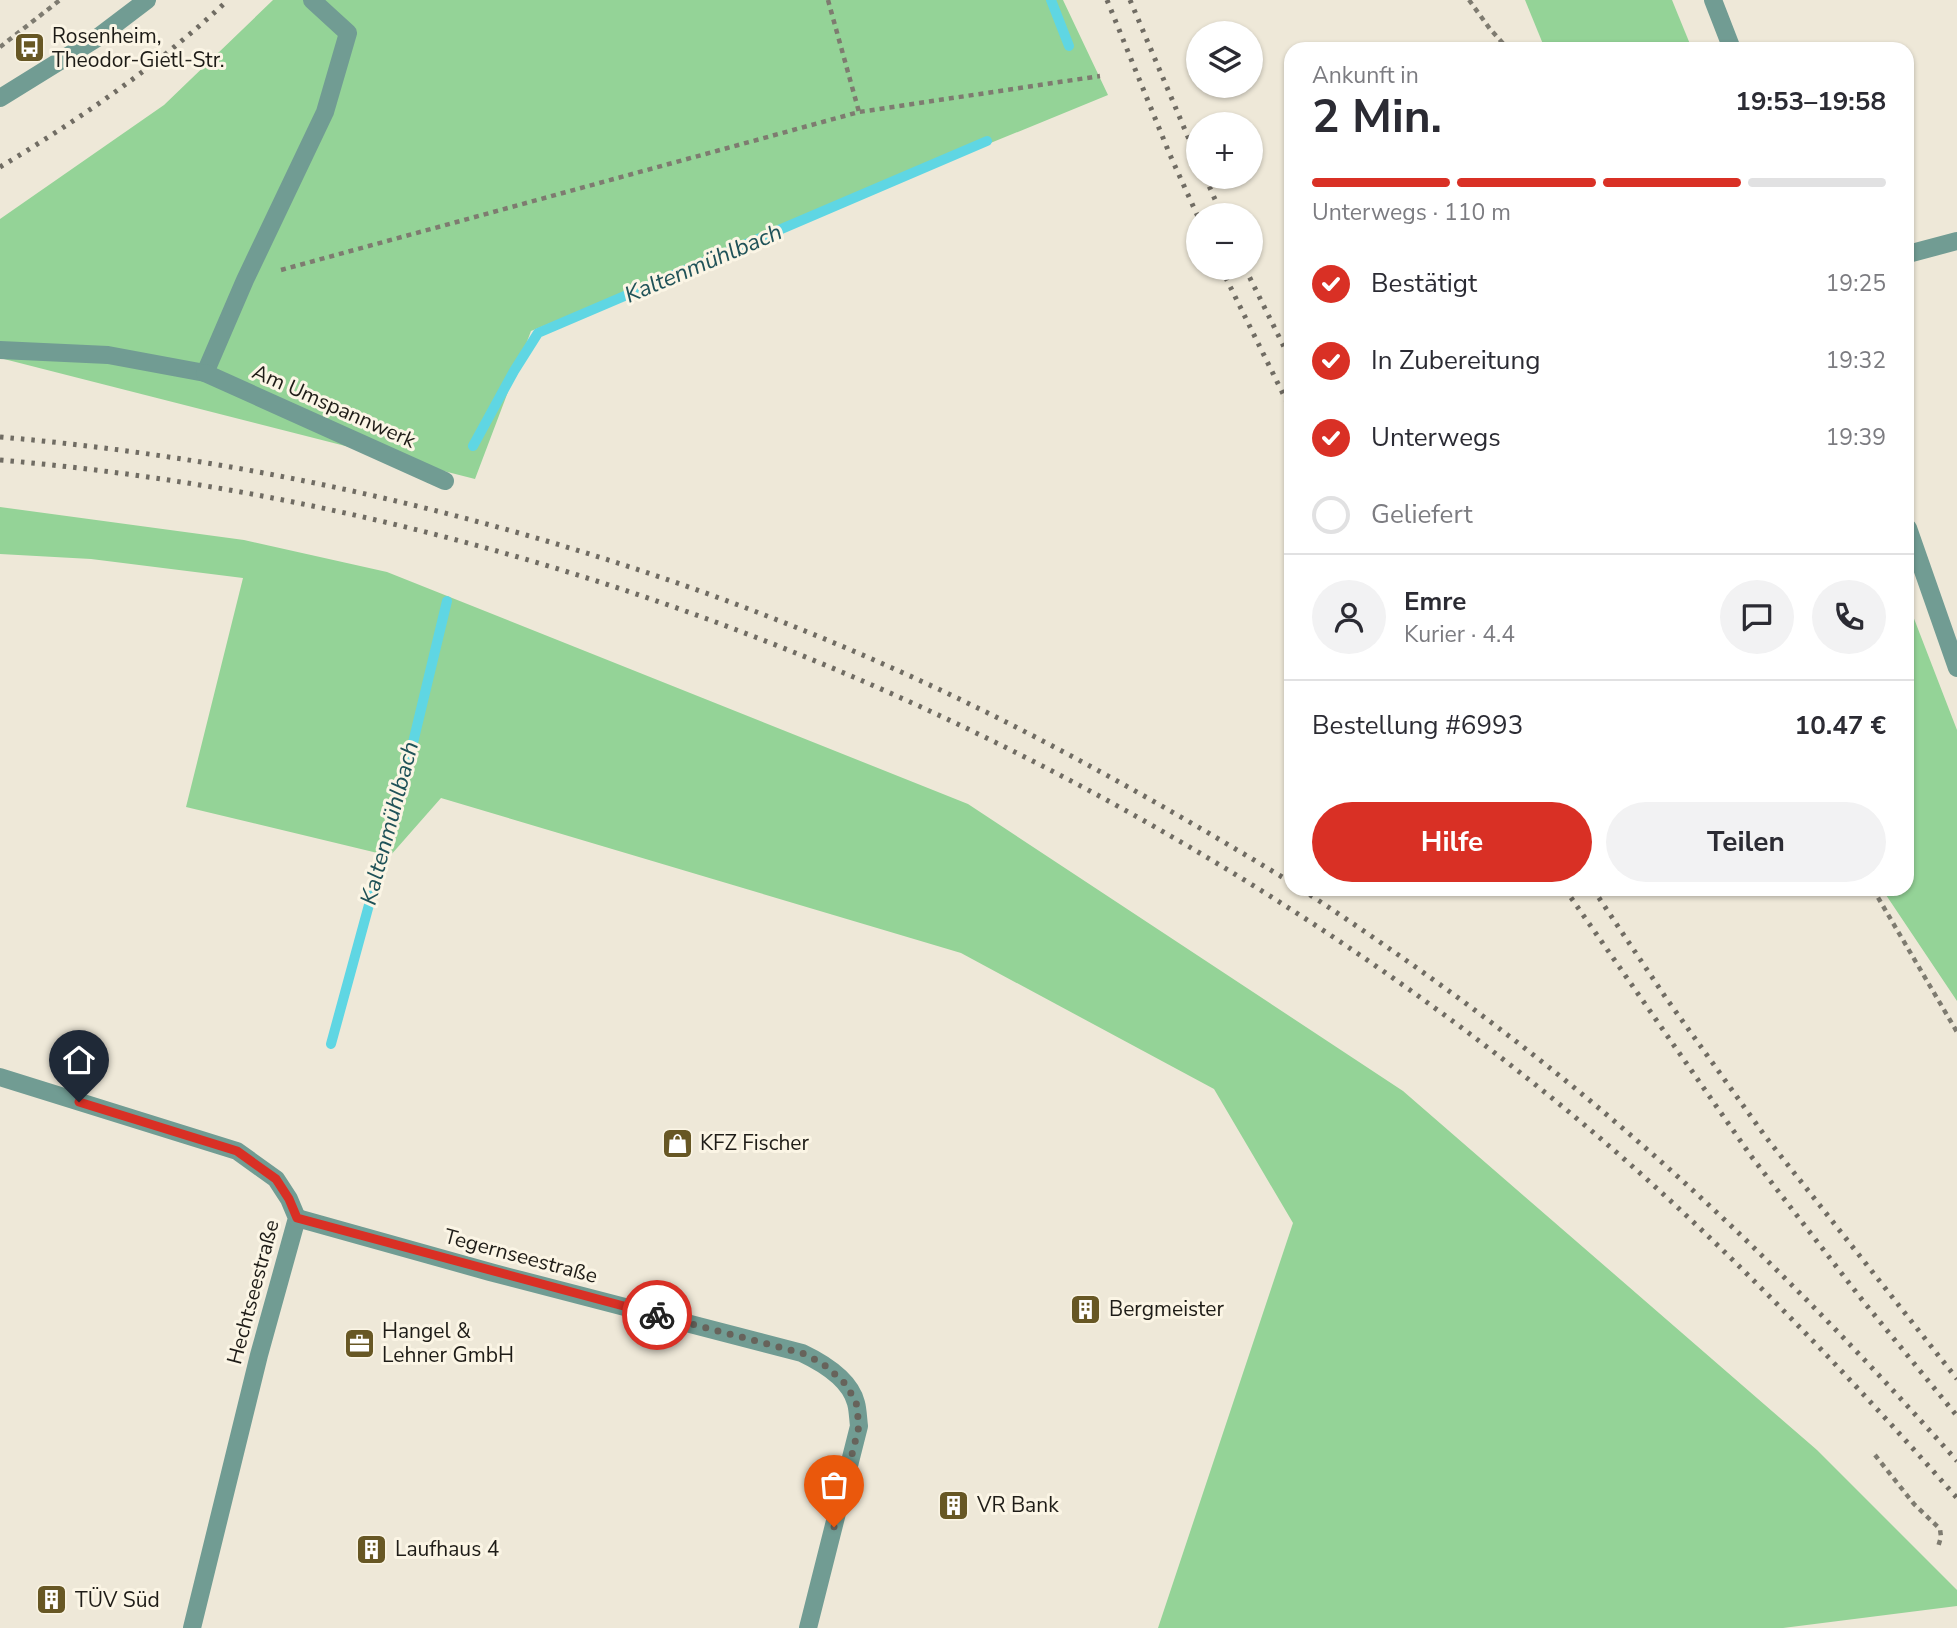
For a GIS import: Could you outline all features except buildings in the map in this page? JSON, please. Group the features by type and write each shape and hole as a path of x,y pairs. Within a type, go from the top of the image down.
{"street":[{"path":"0,98 97,38 147,0"},
{"path":"205,373 325,112 348,33 312,0"},
{"path":"1713,0 1729,42"},
{"path":"1914,252 1957,241"},
{"name":"Am Umspannwerk","path":"0,350 108,355 205,373 445,481"},
{"path":"1914,545 1957,668"},
{"name":"Hechtseestraße","path":"0,1077 237,1151 276,1179 297,1218 192,1628"},
{"name":"Tegernseestraße","path":"297,1218 490,1272 802,1353 822,1363 843,1381 856,1401 859,1426 808,1628"}],"path":[{"path":"0,47 60,0"},
{"path":"828,0 859,112"},
{"path":"1469,0 1502,42"},
{"path":"246,280 859,112 1100,76"},
{"path":"1877,896 1957,1032"},
{"path":"1875,1455 1914,1504 1940,1529 1938,1547"}],"green space":[{"path":"273,0 1063,0 1108,95 531,331 475,479 0,358 0,219 164,105"},
{"path":"1525,0 1672,0 1689,42 1542,42"},
{"path":"0,507 244,540 387,572 968,804 1403,1091 1817,1450 1957,1590 1957,1606 1783,1628 1158,1628 1293,1223 1214,1089 961,953 441,798 390,856 186,807 243,578 91,559 0,554"},
{"path":"1914,619 1957,730 1957,1001 1887,896 1914,896"}],"waterway":[{"path":"1051,0 1069,46"},
{"name":"Kaltenmühlbach","path":"473,446 538,333 987,141"},
{"name":"Kaltenmühlbach","path":"331,1044 411,751 447,601"}],"railway":[{"path":"0,167 119,90 228,0"},
{"path":"1107,0 1192,203"},
{"path":"1130,0 1186,132"},
{"path":"1210,189 1217,203"},
{"path":"1227,280 1284,396"},
{"path":"1251,280 1284,347"},
{"path":"0,437 128,451 257,472 386,499 514,532 640,570 764,615 885,665 1002,720 1148,798 1284,878"},
{"path":"0,460 209,486 415,529 619,588 817,662 1010,750 1196,851 1373,964 1542,1090 1653,1184 1758,1285 1859,1390 1957,1498"},
{"path":"1311,896 1468,1005 1548,1067 1671,1170 1798,1291 1957,1461"},
{"path":"1570,896 1751,1156 1863,1301 1957,1416"},
{"path":"1598,896 1666,998 1765,1136 1957,1379"}],"way so far":[{"path":"657,1315 802,1353 822,1363 843,1381 856,1401 859,1426 834,1527"}],"place":[{"name":"Rosenheim, Theodor-Gietl-Str.","path":"29,48"},
{"name":"KFZ Fischer","path":"677,1143"},
{"name":"Bergmeister","path":"1086,1309"},
{"name":"Hangel & Lehner GmbH","path":"359,1343"},
{"name":"VR Bank","path":"954,1505"},
{"name":"Laufhaus 4","path":"372,1549"},
{"name":"TÜV Süd","path":"52,1600"}],"route":[{"path":"79,1102 237,1151 276,1179 297,1218 657,1315"}]}
